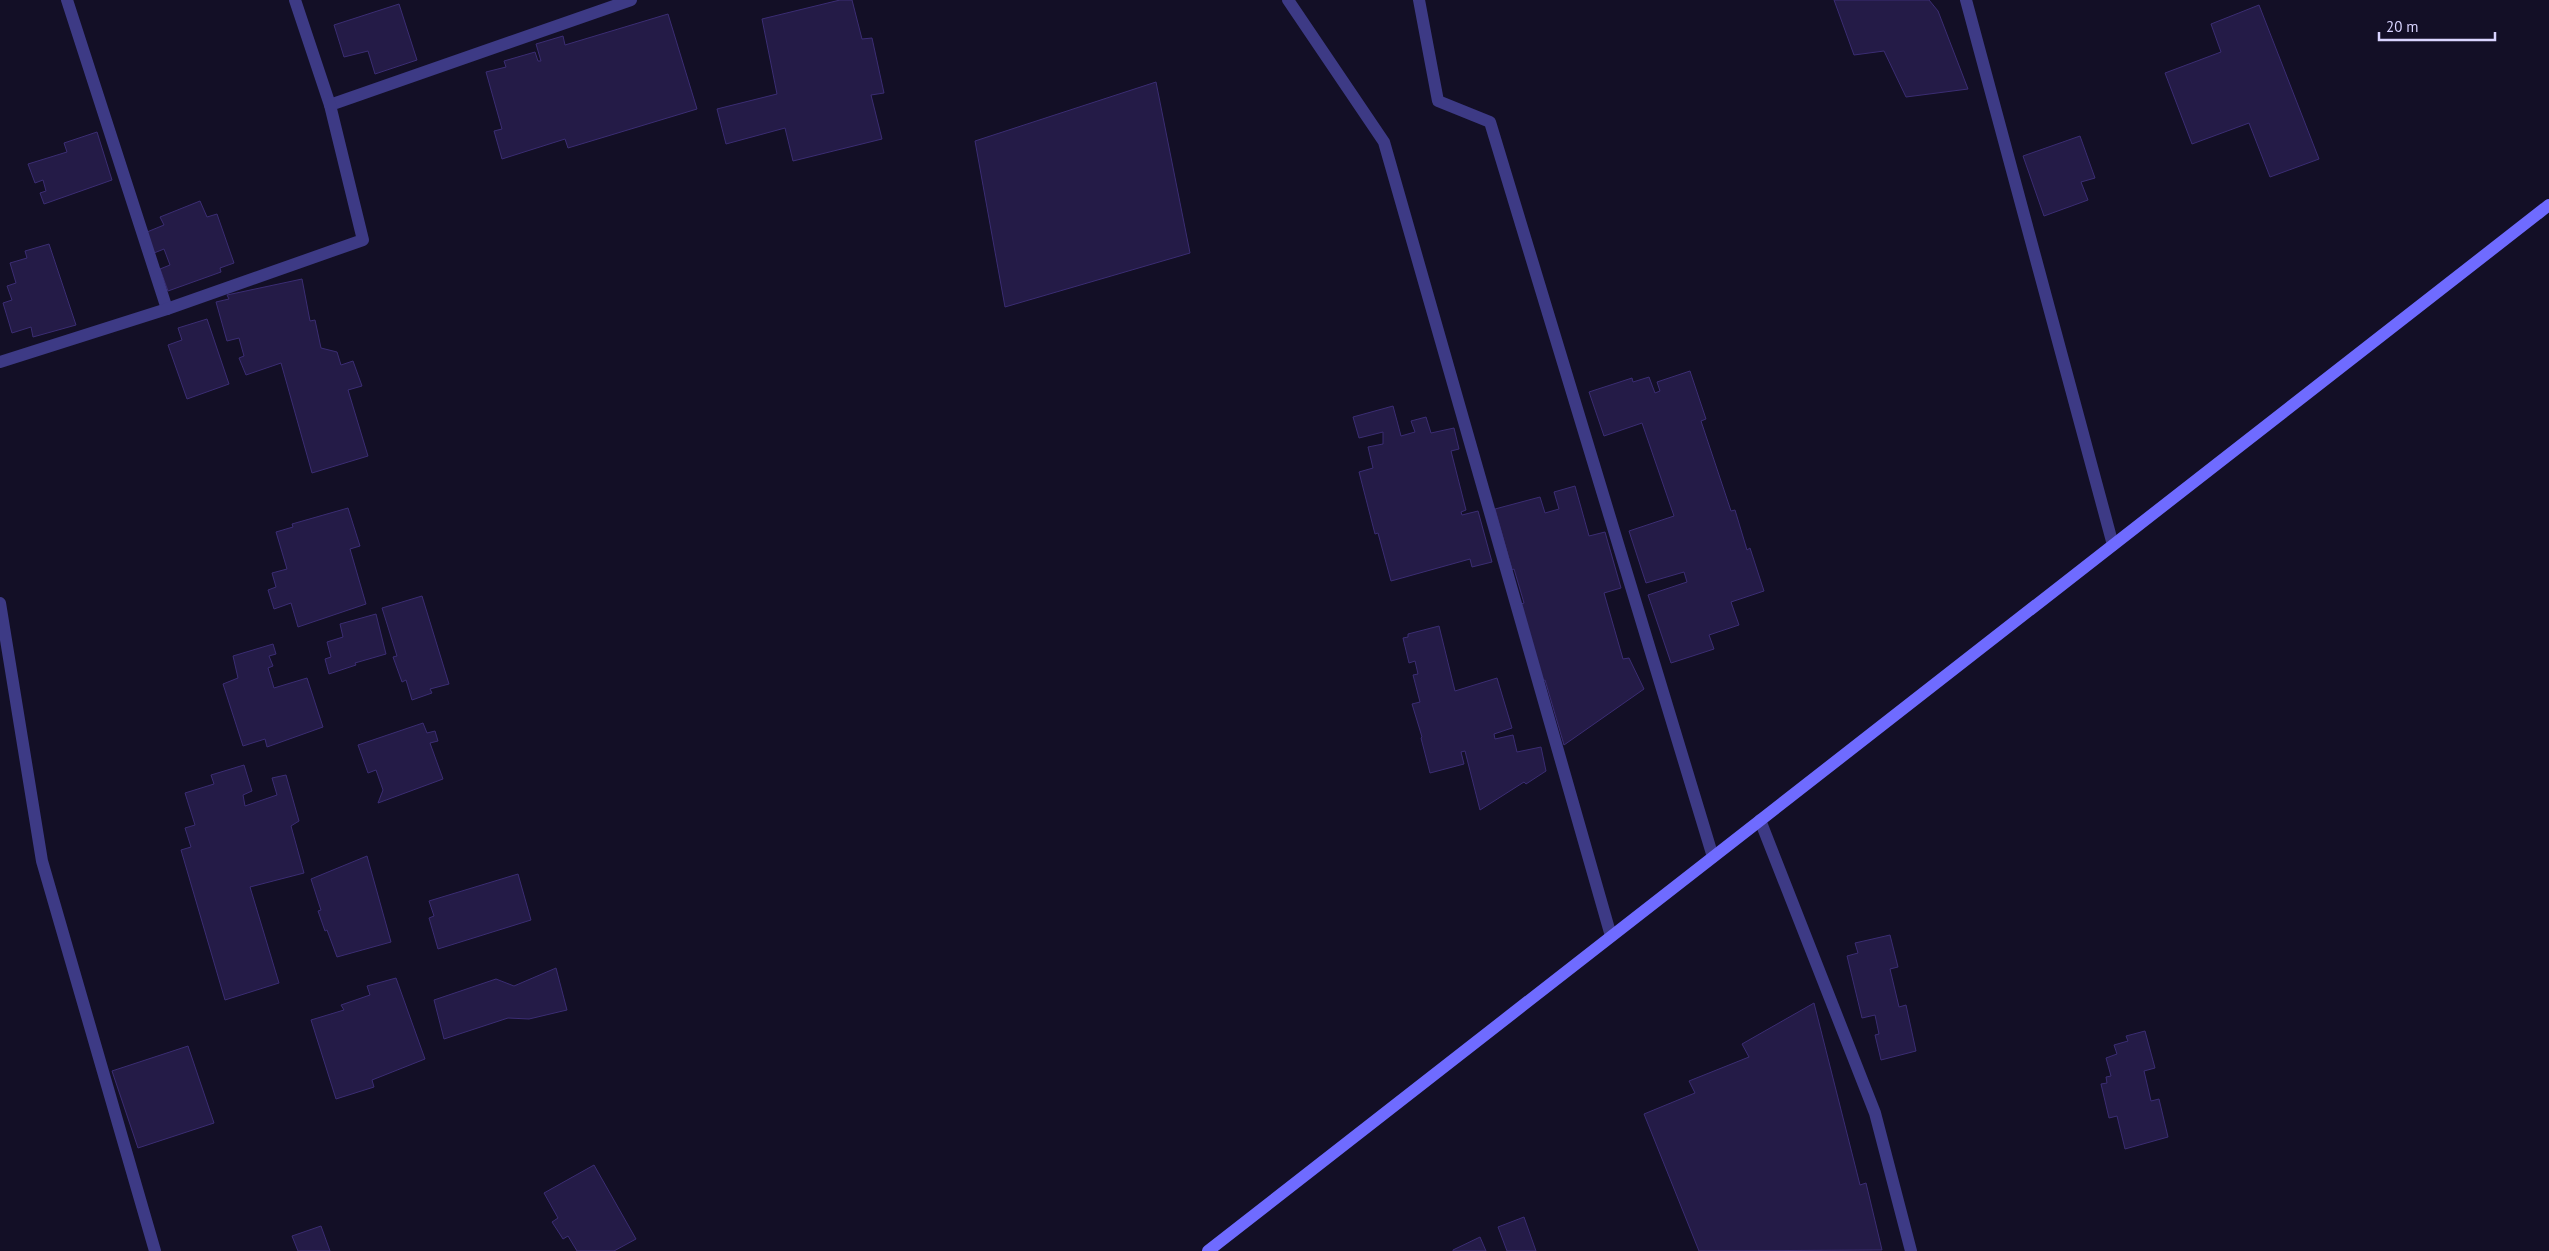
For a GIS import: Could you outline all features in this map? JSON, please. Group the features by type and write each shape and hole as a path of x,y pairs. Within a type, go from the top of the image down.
{"main road":[{"path":"1208,1251 2549,205"}],"street":[{"path":"67,0 167,309"},
{"path":"0,362 167,309 363,240 330,106 294,0"},
{"path":"330,106 631,0"},
{"path":"1288,0 1384,142 1611,936"},
{"path":"1419,0 1438,101 1490,122 1713,857"},
{"path":"1966,0 2113,545"},
{"path":"0,603 42,861 155,1251"},
{"path":"1760,820 1875,1113 1910,1251"}],"building":[{"path":"840,0 852,0 862,39 872,38 884,93 871,95 882,139 793,161 785,128 726,144 717,109 777,94 762,19"},
{"path":"1834,0 1929,0 1938,11 1968,89 1906,97 1884,51 1854,55"},
{"path":"399,4 417,60 375,74 368,51 344,57 334,25"},
{"path":"2259,5 2319,159 2270,177 2249,123 2192,144 2165,73 2221,52 2211,24"},
{"path":"668,14 697,109 568,148 565,139 502,159 494,131 502,129 486,72 506,67 504,61 535,52 538,61 541,61 536,44 563,36 565,45"},
{"path":"1156,82 1190,253 1005,307 975,141"},
{"path":"97,132 112,180 44,204 40,193 46,191 43,180 35,183 28,164 67,152 64,143"},
{"path":"2080,136 2095,178 2081,182 2088,200 2044,216 2023,156"},
{"path":"200,201 207,217 217,214 234,263 220,268 221,272 168,291 160,269 170,265 164,249 154,253 147,232 164,225 160,217"},
{"path":"49,244 76,325 33,337 31,327 12,333 3,303 12,300 7,286 16,283 10,263 27,258 25,251"},
{"path":"302,279 310,321 315,320 321,348 337,352 341,365 353,361 362,386 348,390 368,456 312,473 281,363 246,375 239,358 244,356 239,338 227,341 216,302 229,299 227,295"},
{"path":"207,319 229,384 187,399 168,345 182,340 178,328"},
{"path":"1690,371 1706,419 1701,421 1731,511 1735,510 1747,550 1750,548 1764,591 1731,602 1739,625 1709,635 1714,649 1671,663 1648,595 1687,582 1684,572 1646,583 1629,531 1674,516 1642,423 1604,436 1589,392 1632,378 1633,382 1649,377 1655,393 1660,391 1657,382"},
{"path":"1393,406 1401,436 1415,432 1411,421 1426,417 1431,433 1454,428 1459,449 1451,451 1466,510 1461,512 1462,515 1478,511 1492,562 1472,567 1470,559 1391,581 1378,533 1375,534 1359,472 1373,468 1368,447 1383,444 1383,432 1359,438 1353,417"},
{"path":"1575,486 1589,536 1605,532 1621,588 1604,593 1623,659 1629,658 1644,689 1564,745 1545,680 1542,681 1521,604 1524,603 1514,569 1512,570 1495,509 1540,497 1545,513 1559,509 1554,492"},
{"path":"348,508 360,546 350,549 366,604 298,627 291,603 274,609 268,590 276,587 272,573 287,569 276,532 293,527 292,524"},
{"path":"422,596 449,684 430,689 432,693 412,700 406,680 402,682 393,657 397,656 382,608"},
{"path":"376,614 386,654 355,663 356,665 329,674 325,659 331,657 327,642 343,637 340,624"},
{"path":"1439,626 1455,691 1497,678 1512,728 1494,734 1495,739 1513,735 1517,752 1541,747 1546,771 1526,784 1524,782 1480,810 1465,751 1461,752 1464,764 1430,773 1412,704 1420,702 1413,675 1418,674 1415,661 1409,663 1403,638 1408,637 1408,634"},
{"path":"273,644 276,654 269,656 273,666 268,668 274,688 307,678 323,727 267,747 265,739 243,746 223,684 238,678 233,656"},
{"path":"423,723 427,733 435,731 438,741 430,743 443,779 378,803 383,790 376,770 368,773 358,745"},
{"path":"244,765 252,791 243,795 245,806 277,795 272,778 286,775 299,821 291,826 304,873 250,887 279,983 225,1000 181,850 191,847 185,828 195,825 185,793 214,784 211,775"},
{"path":"367,856 391,942 337,957 318,911 321,910 311,879"},
{"path":"518,874 531,920 438,949 429,918 434,916 429,901"},
{"path":"1890,935 1898,967 1890,969 1899,1007 1906,1005 1916,1051 1881,1060 1875,1035 1879,1034 1875,1015 1862,1018 1847,956 1858,953 1855,943"},
{"path":"556,968 567,1010 529,1019 508,1018 444,1039 434,1000 496,979 514,986"},
{"path":"396,978 425,1059 372,1080 374,1087 336,1099 311,1020 344,1010 341,1005 370,995 367,986"},
{"path":"1814,1003 1860,1185 1866,1183 1882,1250 1699,1251 1644,1114 1695,1093 1689,1081 1749,1057 1742,1044"},
{"path":"2145,1031 2155,1068 2144,1071 2151,1101 2159,1099 2168,1137 2125,1149 2117,1116 2109,1118 2101,1084 2107,1083 2106,1077 2111,1076 2106,1058 2117,1054 2114,1045 2128,1041 2126,1036"},
{"path":"188,1046 214,1123 138,1148 112,1071"},
{"path":"594,1165 636,1239 614,1251 577,1251 568,1236 563,1239 552,1222 558,1218 544,1193"},
{"path":"1524,1217 1536,1251 1507,1251 1498,1227"},
{"path":"321,1226 330,1251 298,1251 292,1236"},
{"path":"1480,1237 1486,1251 1453,1251 1453,1250"}]}
